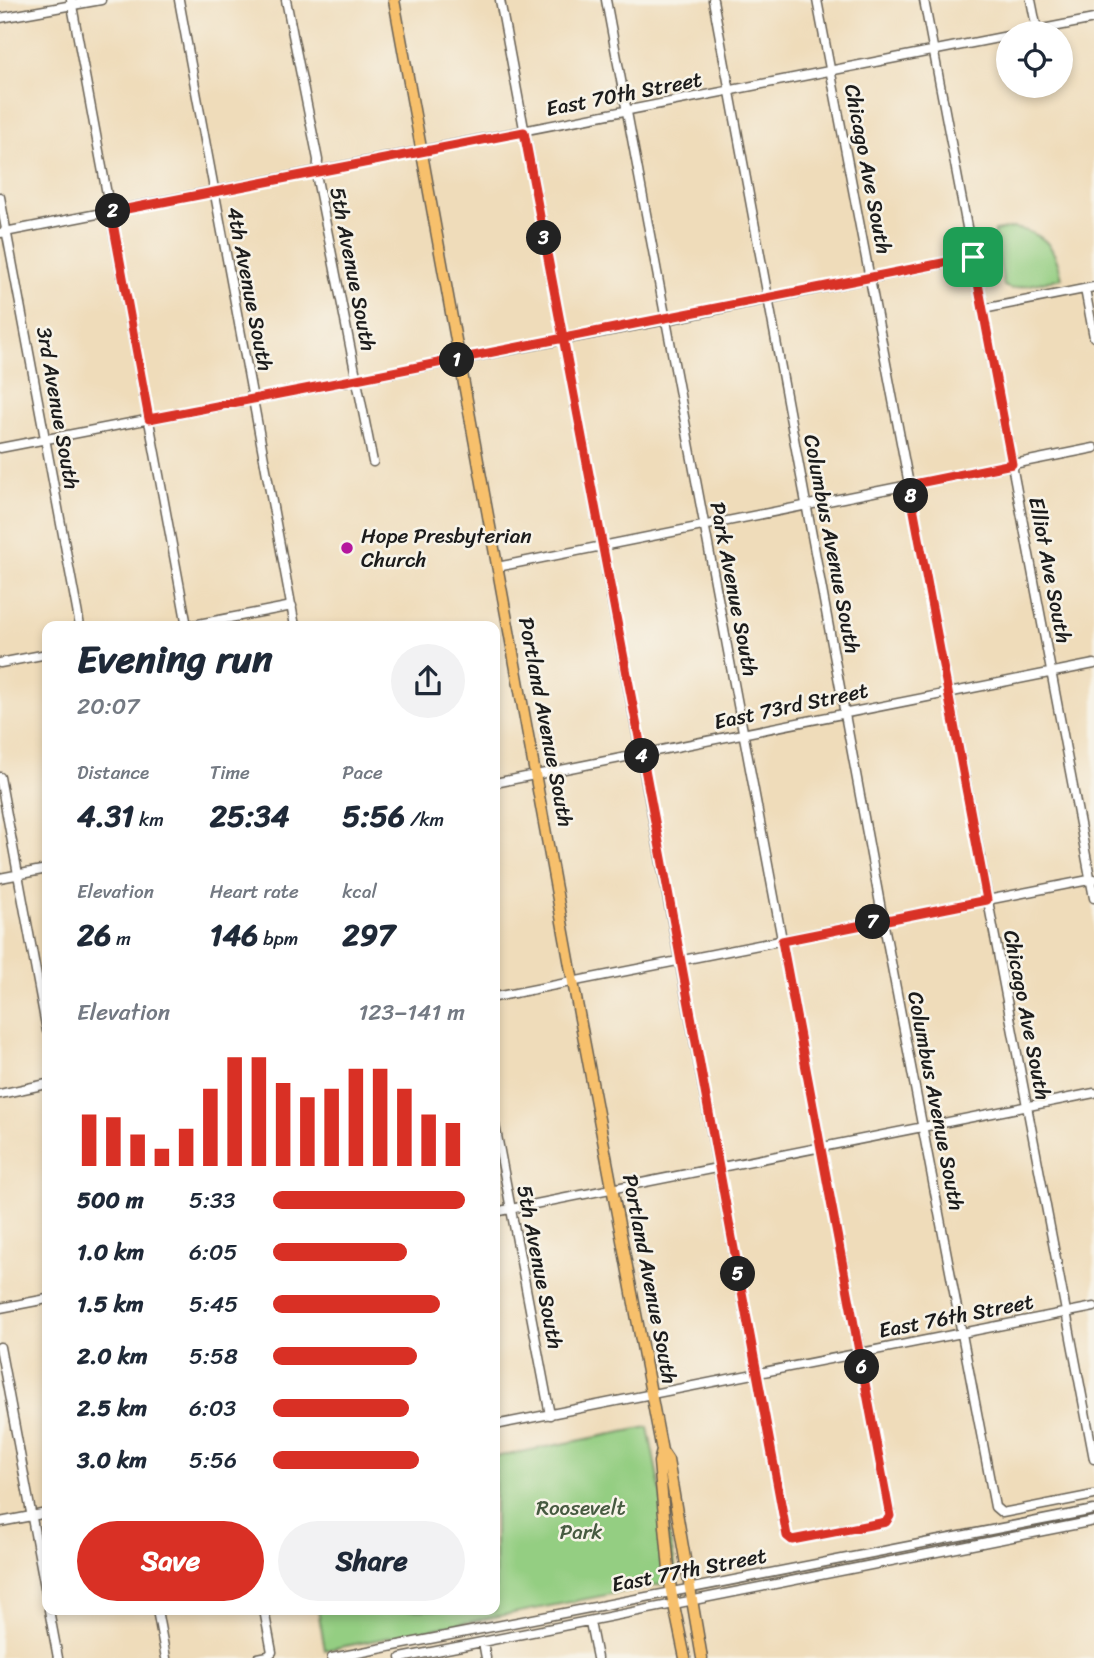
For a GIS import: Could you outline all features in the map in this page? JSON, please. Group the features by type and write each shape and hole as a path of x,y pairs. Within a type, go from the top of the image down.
{"main road":[{"name":"Portland Avenue South","path":"394,0 573,982 653,1395 662,1451 659,1462 671,1591 685,1658"},
{"name":"Portland Avenue South","path":"662,1451 668,1460 702,1658"}],"street":[{"path":"0,18 72,3 101,0"},
{"name":"4th Avenue South","path":"179,0 294,621"},
{"name":"5th Avenue South","path":"286,0 373,462"},
{"path":"500,0 757,1374"},
{"name":"Park Avenue South","path":"606,0 890,1516 886,1522 792,1540 787,1536 757,1374"},
{"name":"Columbus Avenue South","path":"713,0 883,920 995,1507 1002,1513 1094,1495"},
{"name":"Chicago Ave South","path":"817,0 1094,1459"},
{"name":"Elliot Ave South","path":"925,0 1094,898"},
{"path":"1031,0 1035,21"},
{"path":"72,3 186,621"},
{"path":"1073,23 1094,19"},
{"name":"East 70th Street","path":"4,232 996,38"},
{"name":"3rd Avenue South","path":"0,197 4,232 79,621"},
{"path":"0,448 666,320 973,257"},
{"path":"983,309 1089,288 1094,337"},
{"path":"497,567 1094,448"},
{"path":"213,621 292,606"},
{"path":"0,663 42,655"},
{"name":"East 73rd Street","path":"500,782 1094,664"},
{"path":"0,777 42,1004"},
{"path":"0,878 42,870"},
{"path":"500,996 1092,879"},
{"path":"0,1094 42,1085"},
{"path":"500,1211 1094,1093"},
{"name":"5th Avenue South","path":"500,1151 550,1415"},
{"path":"0,1308 42,1300"},
{"name":"East 76th Street","path":"500,1425 1094,1307"},
{"path":"0,1347 42,1571"},
{"name":"East 77th Street","path":"332,1658 1094,1510"},
{"path":"0,1522 42,1514"},
{"name":"East 77th Street","path":"401,1658 1094,1521"},
{"path":"50,1615 58,1658"},
{"path":"158,1615 166,1658"},
{"path":"258,1658 268,1656 272,1652 265,1615"},
{"path":"590,1622 597,1658"},
{"path":"483,1642 486,1658"}],"green space":[{"path":"1013,228 1034,234 1047,243 1056,258 1062,278 1011,289 1004,286 994,231"},
{"name":"Roosevelt Park","path":"648,1427 678,1581 325,1650 319,1615 500,1615 500,1456"}],"place":[{"name":"Hope Presbyterian Church","path":"347,548"}],"route":[{"path":"973,257 666,320 564,340 149,419 111,212 524,132 564,340 603,546 787,1536 792,1540 886,1522 890,1516 782,941 987,900 909,485 1012,464 973,257"}]}
